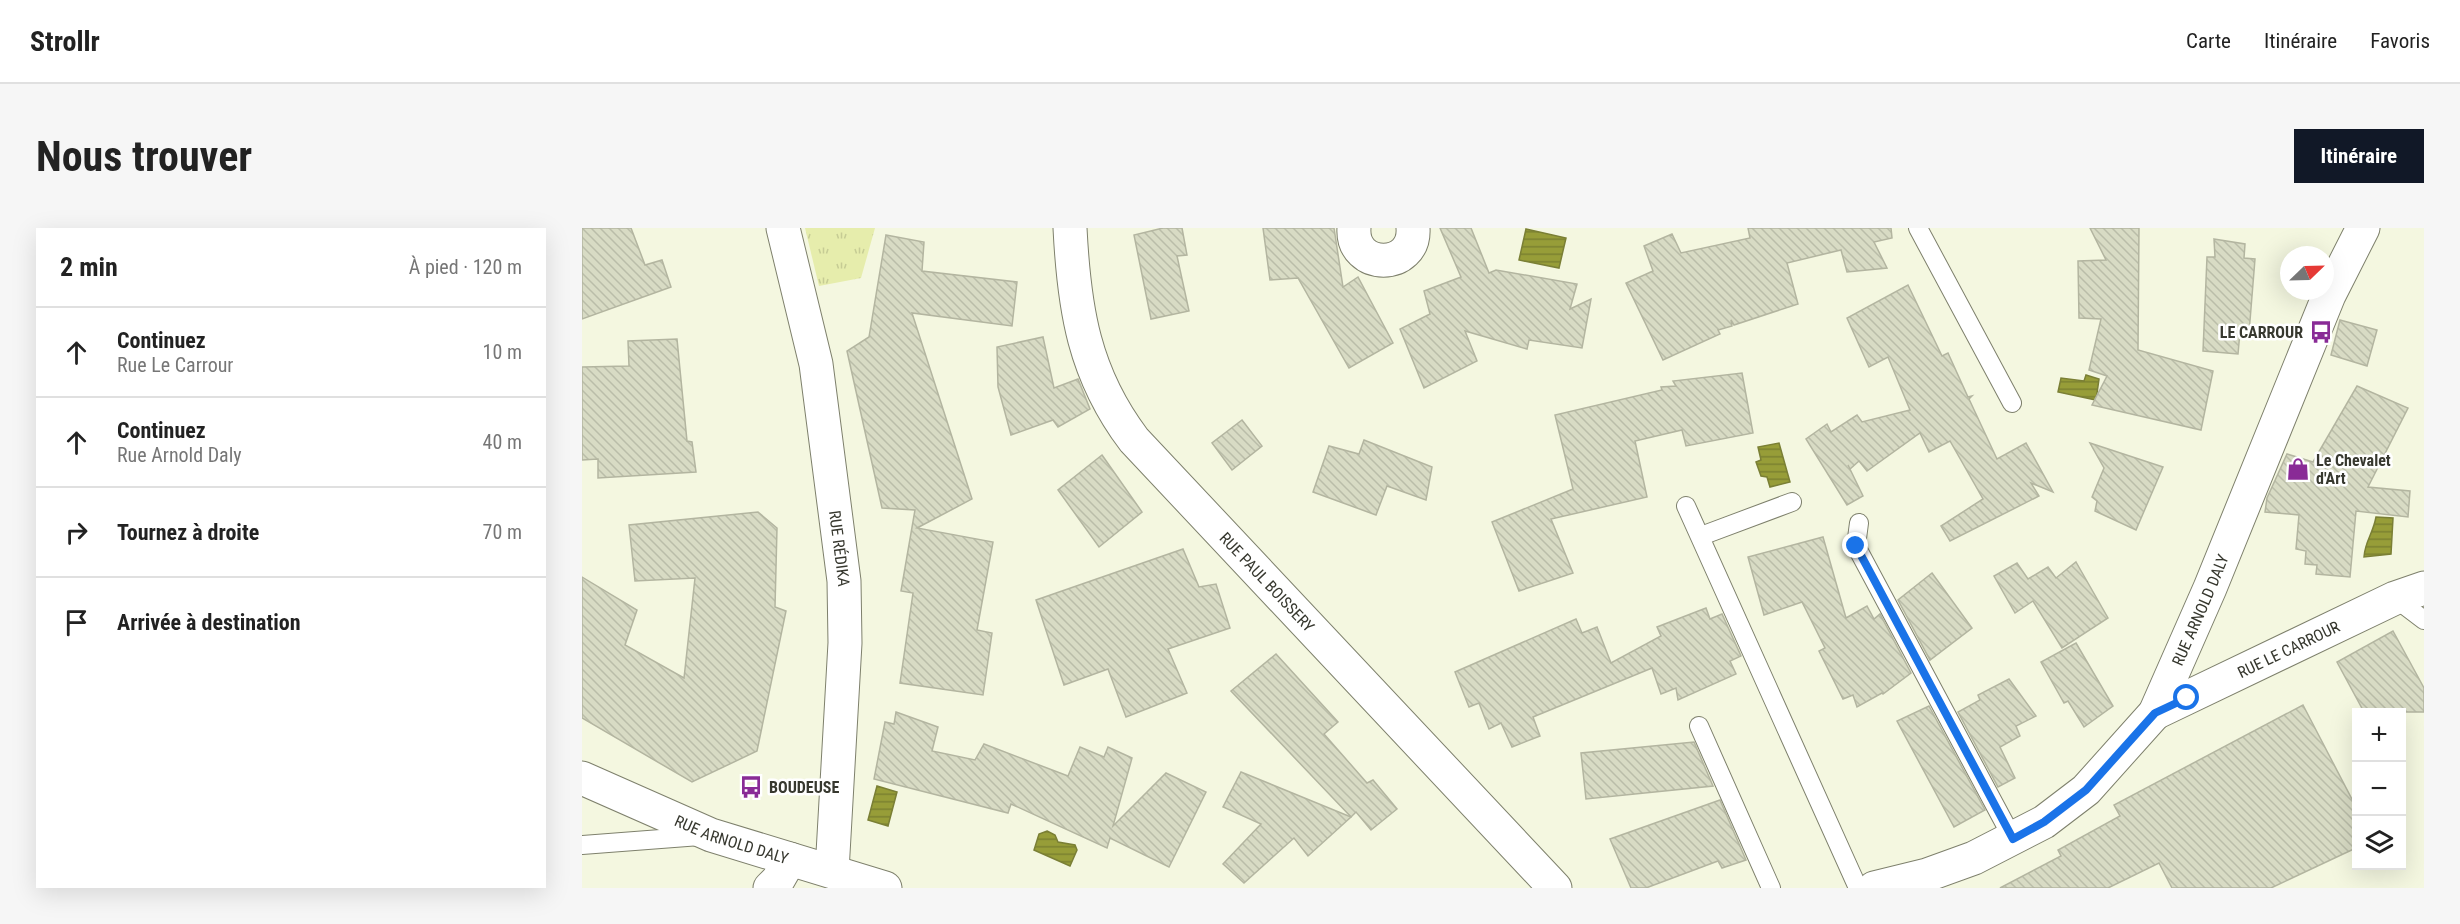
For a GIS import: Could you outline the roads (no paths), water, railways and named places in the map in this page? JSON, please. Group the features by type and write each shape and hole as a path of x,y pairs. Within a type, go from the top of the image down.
{"street":[{"name":"RUE RÉDIKA","path":"783,228 816,364 844,581 845,644 831,880"},
{"name":"RUE PAUL BOISSERY","path":"1070,228 1072,274 1083,340 1114,413 1134,440 1555,888"},
{"path":"1354,228 1356,244 1361,252 1379,262 1399,258 1407,251 1412,242 1413,228"},
{"name":"RUE ARNOLD DALY","path":"1874,888 1974,858 2044,822 2086,790 2155,713 2210,588 2329,295 2363,228"},
{"name":"RUE LE CARROUR","path":"2155,713 2410,593"},
{"name":"RUE ARNOLD DALY","path":"582,778 711,835 790,860 831,880 885,888"},
{"path":"770,888 778,880 790,860"}],"lane":[{"path":"1918,228 2012,403"},
{"path":"1701,536 1792,502"},
{"path":"1686,506 1858,888"},
{"path":"1859,523 1856,546 2013,839"},
{"path":"2410,593 2424,620"},
{"path":"1699,726 1772,888"},
{"path":"582,845 711,835"}],"place":[{"name":"LE CARROUR","path":"2321,332"},
{"name":"Le Chevalet d'Art","path":"2298,469"},
{"name":"BOUDEUSE","path":"751,787"}]}
